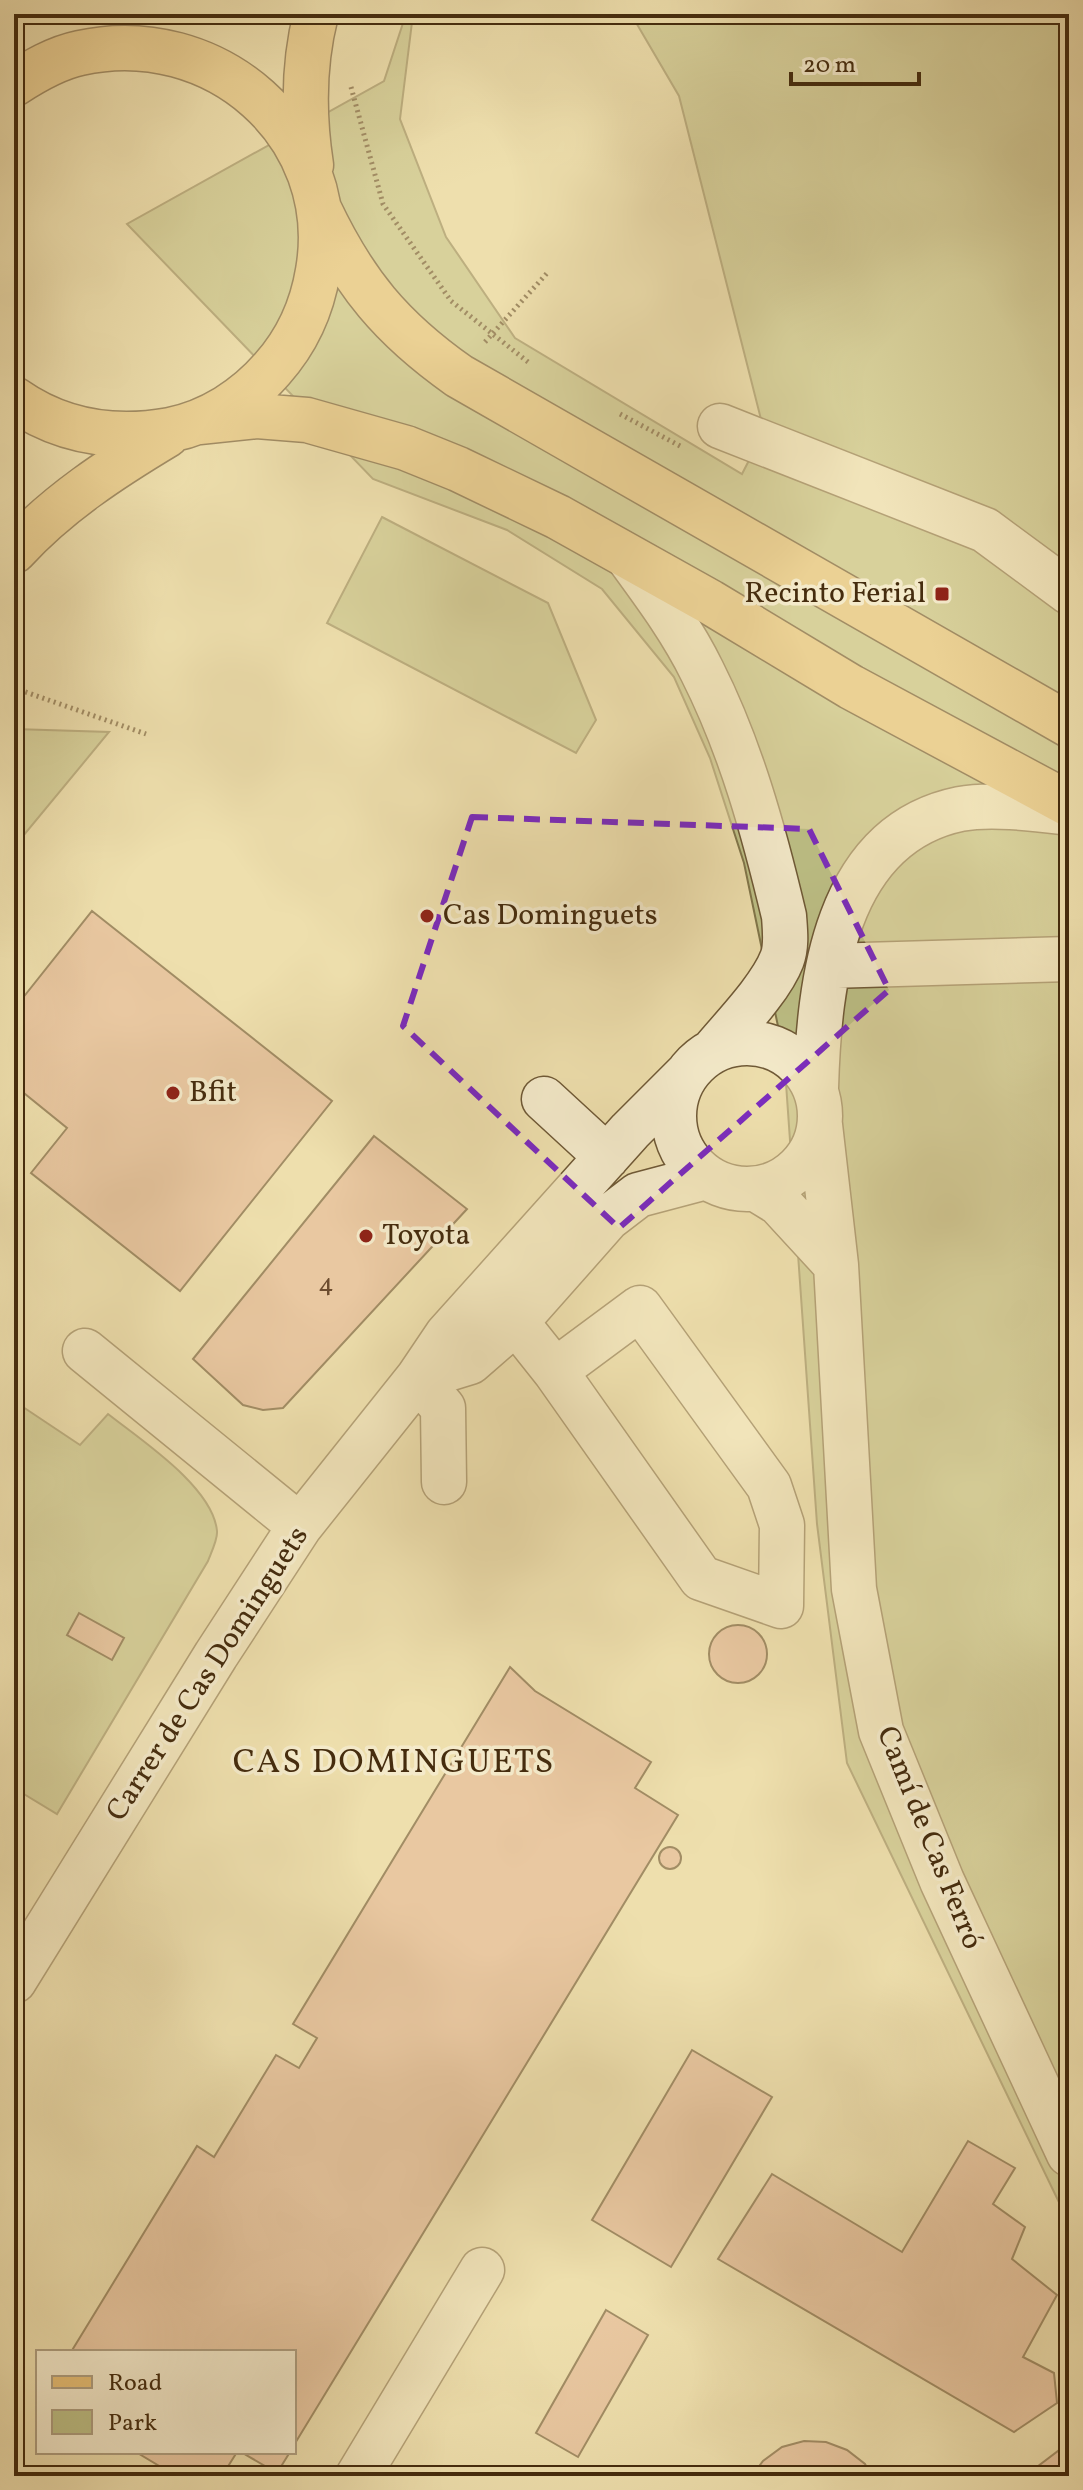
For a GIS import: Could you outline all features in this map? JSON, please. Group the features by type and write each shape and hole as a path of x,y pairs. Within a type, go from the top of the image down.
{"main road":[{"path":"14,84 143,14"},
{"path":"14,551 30,533 113,467 245,395 282,358 296,336 316,287 321,235 306,136 304,97 306,65 316,14"},
{"path":"74,54 138,47 168,51 224,73 248,89 270,109 296,146 316,198 351,271 386,315 422,350 459,376 1069,725"},
{"path":"14,399 33,412 68,427 105,434 142,435 257,416 307,420 406,448 558,517 710,602 851,687 1069,804"}],"street":[{"path":"14,60 74,54"},
{"path":"720,426 985,530 1069,592"},
{"name":"Carrer de Cas Dominguets","path":"14,1981 216,1655 300,1526 418,1378 447,1335 607,1157 700,1062 754,1000 782,960 784,916 748,783 724,718 671,616 628,557"},
{"path":"818,1107 799,1064 774,1047 753,1042 733,1044 700,1062 677,1095 674,1118 678,1141 690,1161 706,1177 727,1186 756,1189 789,1175 805,1162 814,1147 818,1107 817,1035 837,928 853,890 877,857 905,829 933,816 963,808 1031,808 1069,813"},
{"path":"829,966 1069,959"},
{"path":"544,1099 607,1157"},
{"name":"Camí de Cas Ferró","path":"818,1107 836,1265 854,1589 881,1731 942,1881 1069,2154"},
{"path":"444,1482 443,1408 418,1378 470,1362 516,1322 608,1218 638,1195 706,1177"},
{"path":"756,1189 779,1203 836,1265"},
{"path":"516,1322 555,1371 701,1578 781,1606 782,1525 769,1486 640,1308 555,1371"},
{"path":"85,1351 300,1526"},
{"path":"358,2476 482,2270"}],"path":[{"path":"351,84 383,204 451,301 492,333"},
{"path":"459,376 492,333 549,271"},
{"path":"14,688 146,734"}],"highlighted area":[{"path":"472,817 809,829 889,990 619,1228 403,1026"}],"green space":[{"path":"406,14 413,14 400,119 446,237 515,338 742,474 764,431 679,96 631,14 1069,14 1069,2223 847,1763 817,1524 784,1055 744,863 710,758 674,677 602,589 507,530 373,479 127,224 384,81"},
{"path":"382,517 548,603 596,720 576,753 327,623"},
{"path":"14,729 109,732 14,847"},
{"path":"14,1401 80,1445 108,1414 156,1451 189,1482 213,1514 217,1531 208,1561 57,1814 14,1788"}],"building":[{"name":"Bfit","path":"92,911 332,1101 180,1291 31,1173 67,1128 14,1085 14,1009"},
{"path":"374,1136 467,1209 283,1408 263,1410 243,1405 193,1359"},
{"path":"79,1613 124,1638 112,1660 67,1635"},
{"path":"738,1625 759,1633 767,1654 759,1675 738,1683 717,1675 709,1654 717,1633"},
{"path":"510,1667 535,1691 651,1762 635,1788 678,1815 296,2442 296,2350 72,2350 197,2146 214,2157 276,2055 299,2068 317,2038 293,2024"},
{"path":"670,1847 678,1850 681,1858 678,1866 670,1869 662,1866 659,1858 662,1850"},
{"path":"692,2050 772,2097 671,2267 592,2220"},
{"path":"968,2141 1015,2168 993,2204 1025,2227 1012,2259 1057,2295 1023,2357 1054,2373 1057,2403 1014,2432 718,2259 772,2174 902,2252"},
{"path":"606,2310 648,2335 578,2457 536,2433"},
{"path":"804,2441 826,2442 847,2450 865,2464 871,2476 752,2476 763,2461 782,2447"},
{"path":"1058,2451 1069,2466 1069,2476 1025,2476"},
{"path":"139,2454 236,2454 222,2476 176,2476"},
{"path":"244,2454 289,2454 277,2473"}],"place":[{"name":"Recinto Ferial","path":"942,594"},
{"name":"Cas Dominguets","path":"427,916"},
{"name":"Bfit","path":"173,1093"},
{"name":"Toyota","path":"366,1236"}],"district":[{"name":"CAS DOMINGUETS","path":"394,1763"}]}
